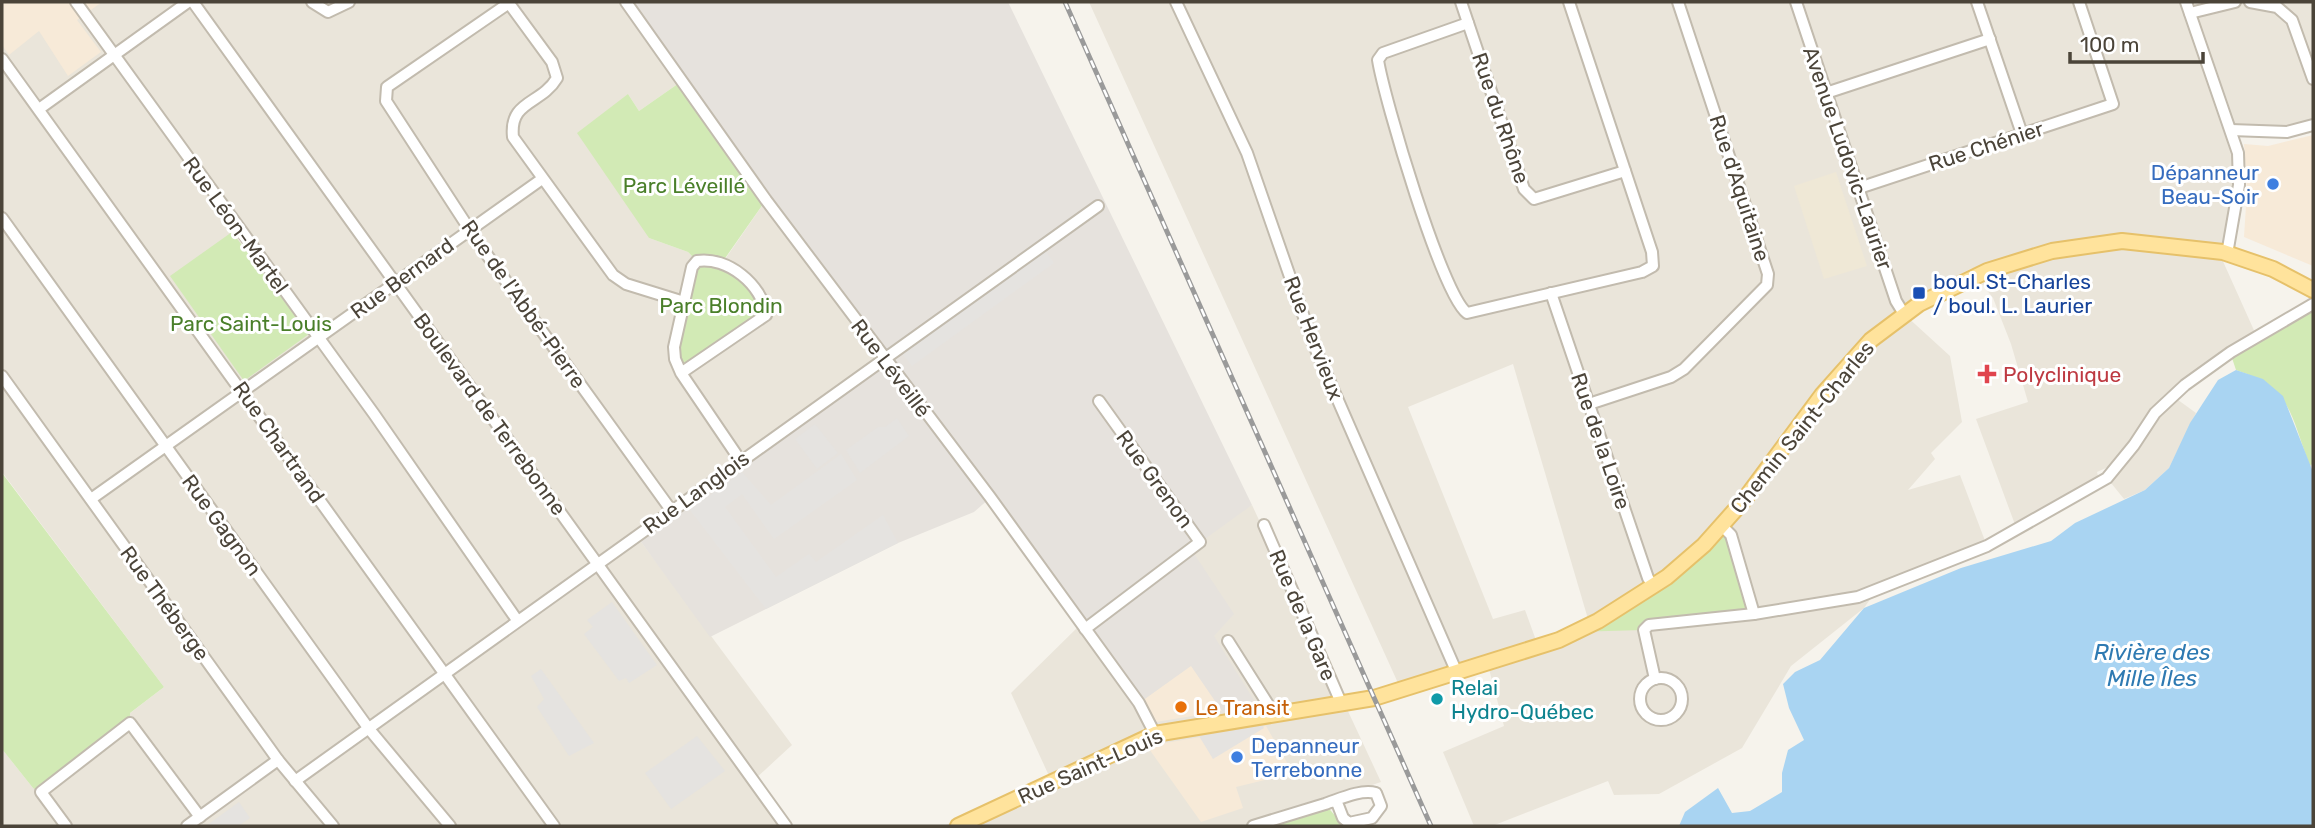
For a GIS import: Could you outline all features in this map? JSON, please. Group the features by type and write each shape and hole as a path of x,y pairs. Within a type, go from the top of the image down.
{"main road":[{"name":"Chemin Saint-Charles","path":"1347,704 1457,673 1566,637 1654,587 1687,561 1722,526 1838,375 1871,340 1904,314 1987,271 2034,256 2091,243 2150,243 2228,254 2273,269 2313,290"},
{"name":"Rue Saint-Louis","path":"958,826 1155,734 1347,704"}],"street":[{"name":"Rue Léon-Martel","path":"76,2 517,620"},
{"path":"39,109 191,2"},
{"name":"Boulevard de Terrebonne","path":"191,2 786,826"},
{"path":"312,2 328,12 349,2"},
{"name":"Rue Léveillé","path":"626,2 882,358 990,497 1139,703 1155,734"},
{"name":"Rue Hervieux","path":"1176,2 1247,153 1313,343 1457,673"},
{"path":"1461,2 1468,23 1383,53 1378,60 1402,146 1446,281 1459,307 1466,313 1643,272 1653,266 1652,252 1569,2"},
{"name":"Rue d'Aquitaine","path":"1589,404 1671,377 1684,369 1767,285 1768,274 1678,2"},
{"name":"Avenue Ludovic-Laurier","path":"1796,2 1896,301 1904,314"},
{"path":"1977,2 2022,134"},
{"name":"Rue Chénier","path":"1859,188 2113,104 2079,2"},
{"path":"2186,2 2238,153 2239,185 2228,254"},
{"path":"2190,13 2235,2"},
{"path":"2250,2 2277,7 2292,20 2313,79"},
{"path":"508,3 552,62 557,78 549,90 517,111 511,121 513,137 613,275 626,284 684,302"},
{"name":"Rue de l'Abbé-Pierre","path":"508,3 387,87 385,93 389,108 471,228 477,241 671,510"},
{"name":"Rue du Rhône","path":"1468,23 1524,189 1534,199 1625,171"},
{"path":"1826,93 1990,39"},
{"name":"Rue Chartrand","path":"2,59 554,826"},
{"path":"2231,130 2287,132 2313,125"},
{"name":"Rue Bernard","path":"91,499 542,179"},
{"name":"Rue Langlois","path":"295,781 882,358 1098,206"},
{"name":"Rue Gagnon","path":"2,218 369,729 450,826"},
{"path":"681,373 766,315 765,307 741,272 705,260 696,261 692,267 674,347 681,373 740,460"},
{"name":"Rue de la Loire","path":"1551,293 1647,578 1654,587"},
{"path":"1655,679 1644,631 1649,625 1754,614 1858,597 1978,550 2025,526 2106,478 2134,446 2155,413 2212,364 2313,304"},
{"name":"Rue Théberge","path":"2,376 278,760 333,826"},
{"name":"Rue Grenon","path":"1085,629 1200,542 1099,401"},
{"name":"Rue de la Gare","path":"1264,525 1347,704"},
{"path":"1722,526 1731,535 1754,614"},
{"path":"1228,641 1271,709 1272,716"},
{"path":"1655,679 1674,682 1681,693 1677,712 1666,719 1651,718 1641,708 1640,694 1648,682 1655,679"},
{"path":"66,826 41,792 130,723 200,817"},
{"path":"187,826 278,760"},
{"path":"1253,826 1336,800"}],"shaded area":[{"path":"2,2 628,2 682,81 639,111 628,94 649,238 688,252 697,261 721,265 766,200 882,358 636,535 792,745 754,780 787,826 2,826 2,749 33,788 164,687 2,472"},
{"path":"2,2 102,2 77,20 101,52 68,76 39,31 9,55 2,45"},
{"path":"628,2 1008,2 1252,505 1191,549 1234,614 1214,636 1257,705 1222,711 1191,666 1139,703 990,498 974,512 898,543 710,637 636,535 882,358"},
{"path":"1089,2 2313,2 2313,130 2232,130 2239,185 2225,249 2217,248 2257,337 2174,397 2196,413 2169,468 2145,490 2124,499 2107,478 2119,462 2097,472 2099,480 2017,530 1976,419 2028,402 2011,344 1993,298 1982,284 2040,249 1970,269 1922,294 1904,314 1950,356 1962,422 1931,453 1935,459 1908,490 1960,475 1987,546 1876,591 1864,608 1791,666 1742,748 1659,794 1614,795 1608,781 1492,826 1474,826 1443,752 1504,726 1489,669 1556,645 1648,587 1588,619 1513,364 1408,407 1493,619 1525,610 1537,643 1398,683"},
{"path":"2313,135 2313,266 2244,237 2247,190 2244,144 2268,146"},
{"path":"1836,172 1867,266 1824,279 1794,186"},
{"path":"1044,249 1054,263 912,366 901,352"},
{"path":"897,418 909,436 860,473 846,450 878,427 885,427"},
{"path":"815,424 838,453 817,469 795,439"},
{"path":"841,454 857,480 774,539 742,494 725,507 776,577 809,554 816,562 883,515 898,543 766,609 690,510 742,472 771,505"},
{"path":"1252,505 1381,782 1250,826 944,826 1050,778 1011,693 1082,623 1201,535"},
{"path":"612,602 657,665 629,683 626,678 619,681 584,634 593,627 587,620"},
{"path":"1191,665 1222,711 1156,722 1142,701"},
{"path":"541,669 594,743 569,756 537,707 544,699 531,676"},
{"path":"1261,723 1264,728 1213,759 1196,731"},
{"path":"1266,726 1293,773 1236,787 1243,808 1201,822 1147,746"},
{"path":"697,736 725,771 671,809 645,773"},
{"path":"239,802 250,818 238,826 206,826"}],"green space":[{"name":"Parc Léveillé","path":"682,81 766,200 721,264 741,272 766,315 681,373 675,359 696,260 688,252 649,238 577,133 628,94 639,111"},
{"name":"Parc Saint-Louis","path":"232,232 309,334 244,381 170,276"},
{"path":"2313,311 2313,463 2310,466 2287,406 2269,386 2236,370 2232,358"},
{"path":"2,473 164,687 130,713 130,723 41,792 33,788 2,749"},
{"path":"1722,526 1754,614 1644,630 1572,632 1625,606"},
{"path":"1325,804 1344,826 1261,826"}],"water":[{"name":"Rivière des Mille Îles","path":"2236,370 2263,379 2283,396 2313,472 2313,826 1679,826 1685,812 1718,788 1732,813 1750,811 1782,792 1782,773 1788,750 1804,740 1789,708 1783,684 1795,672 1820,660 1864,608 1961,568 2051,541 2075,523 2145,490 2169,468 2190,423 2218,380"}],"railway":[{"path":"1065,2 1431,826"}],"place":[{"name":"Dépanneur Beau-Soir","path":"2273,184"},
{"name":"boul. St-Charles / boul. L. Laurier","path":"1919,293"},
{"name":"Polyclinique","path":"1987,374"},
{"name":"Relai Hydro-Québec","path":"1437,699"},
{"name":"Le Transit","path":"1181,707"},
{"name":"Depanneur Terrebonne","path":"1237,757"}],"park label":[{"name":"Parc Blondin","path":"721,305"}]}
